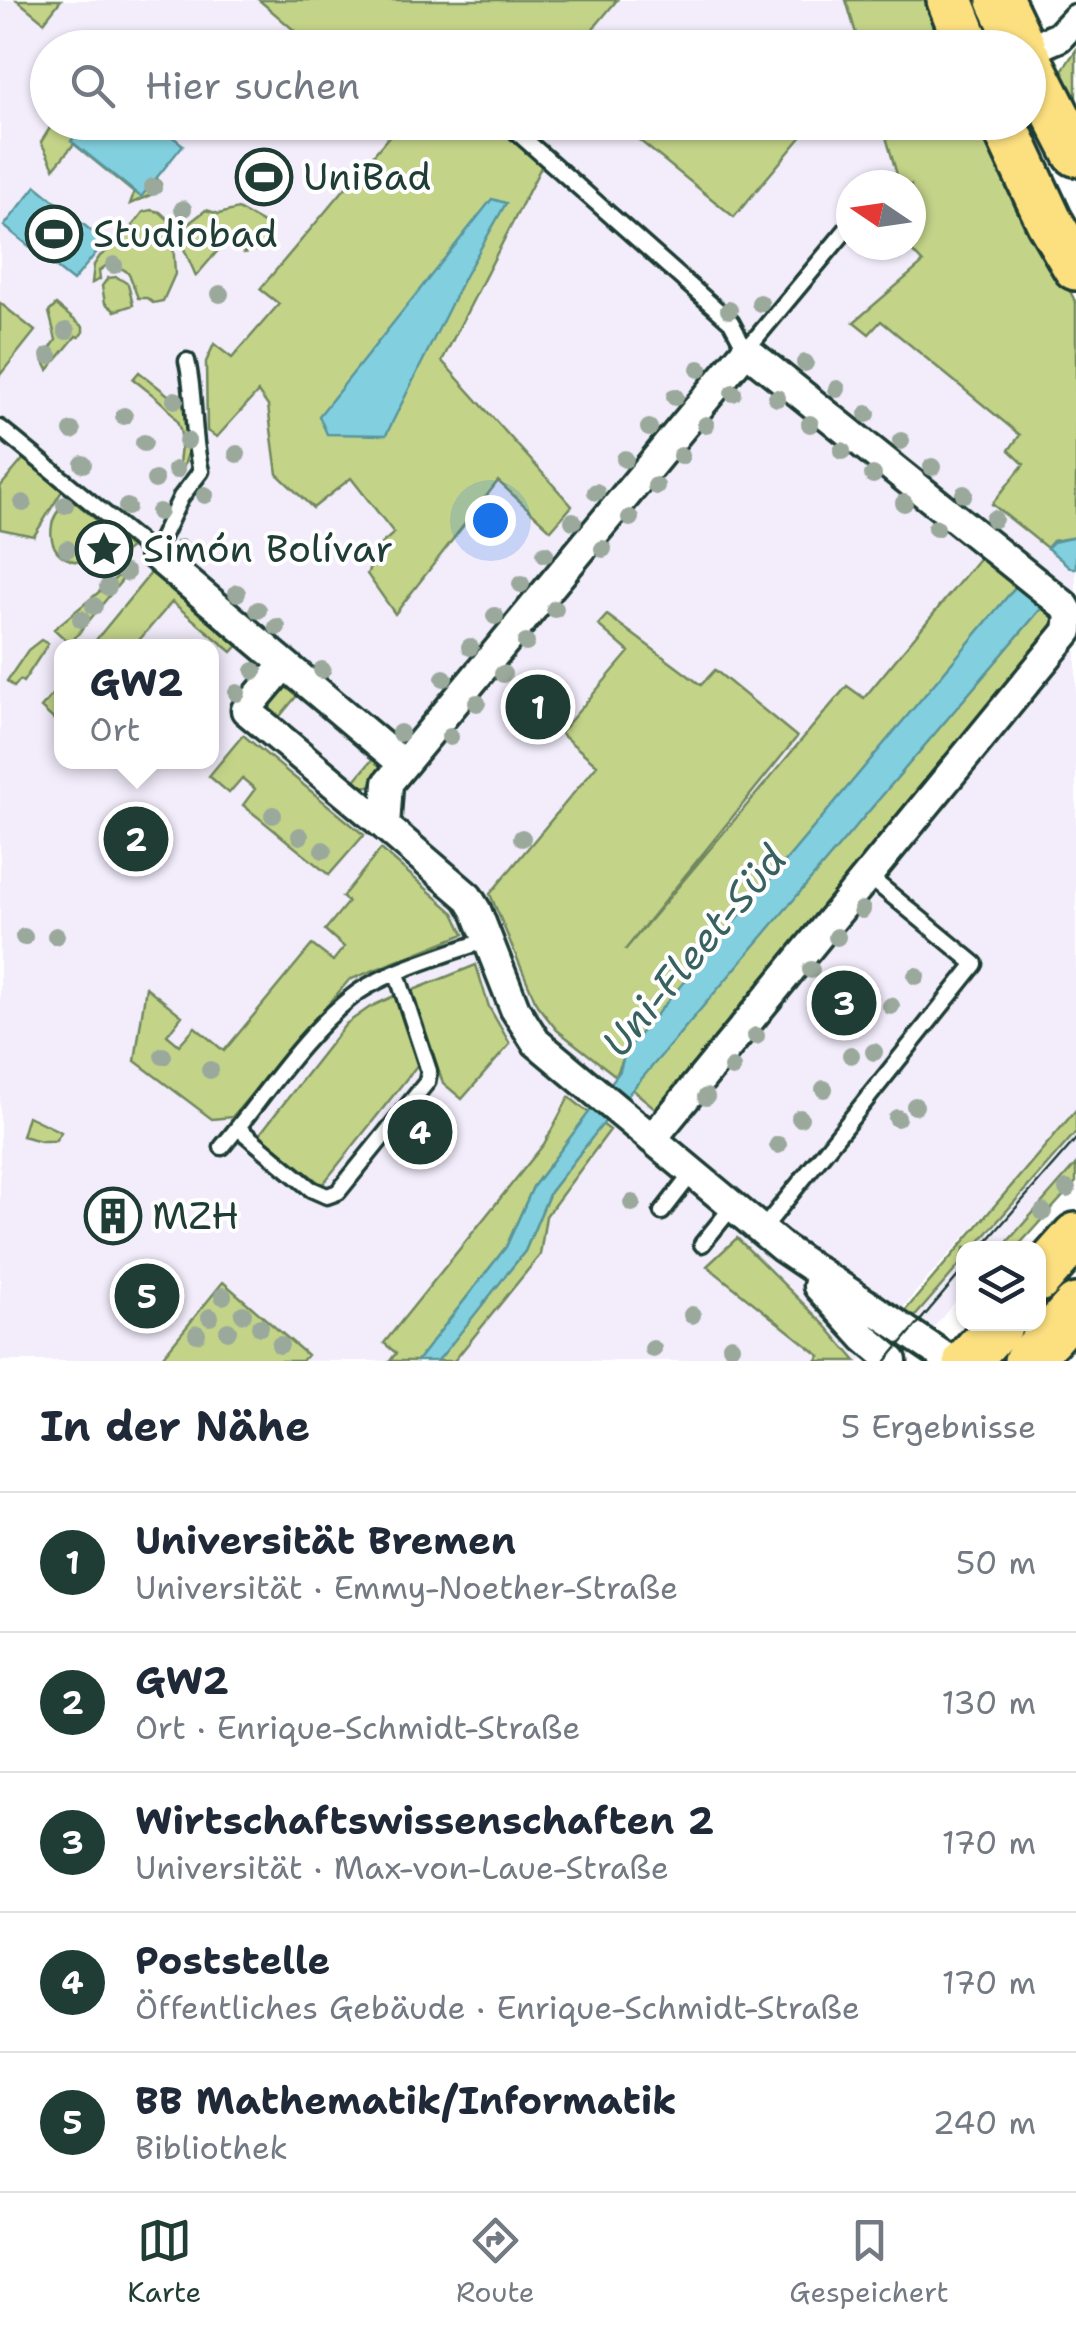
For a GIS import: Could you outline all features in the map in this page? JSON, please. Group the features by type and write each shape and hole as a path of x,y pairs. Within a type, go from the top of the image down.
{"main road":[{"path":"950,0 962,30"},
{"path":"1000,0 1016,30"},
{"path":"1046,95 1076,154"},
{"path":"1012,140 1076,267"},
{"path":"1046,1270 1076,1236"},
{"path":"1028,1361 1076,1307"},
{"path":"967,1361 994,1331"}],"street":[{"path":"1046,41 1059,36 1076,19"},
{"path":"385,826 388,784 403,764 746,350 1064,606 1070,615 1068,631 652,1139"},
{"path":"154,554 403,764"},
{"path":"283,666 246,710 468,897 527,1030 548,1054 773,1240 951,1361"},
{"path":"773,1240 865,1338 892,1361"}],"lane":[{"path":"526,140 731,322 746,350 836,242"},
{"path":"0,428 154,554 182,497 200,471 193,440 193,384 187,361"},
{"path":"773,1240 975,964 867,876"},
{"path":"222,1148 324,1022 354,994 487,940"},
{"path":"238,1128 311,1189 327,1196 338,1192 427,1082 429,1071 397,974"},
{"path":"662,1212 694,1172"},
{"path":"702,1244 733,1206"}],"shaded area":[{"path":"0,0 929,0 942,30 30,30 30,140 994,140 1076,303 1076,1111 961,1241 956,1241 956,1246 862,1361 0,1361"},
{"path":"1076,1132 1076,1164 1008,1241 980,1241"},
{"path":"956,1269 956,1300 906,1361 879,1361"}],"green space":[{"path":"17,0 61,0 44,22"},
{"path":"259,0 617,0 592,30 294,30"},
{"path":"846,0 929,0 942,30 855,30"},
{"path":"1076,50 1076,107 1061,72"},
{"path":"131,140 161,184 160,191 130,204 134,193 74,144 54,168 41,142"},
{"path":"386,140 535,140 541,167 442,361 572,506 551,530 498,481 395,614 367,574 372,564 365,558 394,533 351,478 313,508 277,474 268,406 258,392 217,437 207,431 206,362 214,344 232,358 279,304 260,289"},
{"path":"639,140 799,140 734,217"},
{"path":"887,140 994,140 1076,303 1076,537 1053,541 1047,548 992,504 1024,464 1009,450 1020,435 881,321 869,334 854,322 923,263 926,170 896,170"},
{"path":"238,209 265,224 263,245 244,253 227,240 196,276 181,242 183,228 206,210 219,214"},
{"path":"143,212 160,212 172,223 175,274 163,301 153,303 138,298 127,272 108,264 99,271 100,279 92,283 94,265 100,256 121,241"},
{"path":"117,277 128,284 133,305 115,311 105,303 102,286 108,278"},
{"path":"0,303 35,331 0,375"},
{"path":"56,305 83,327 83,332 48,370 43,360 56,340 49,312"},
{"path":"139,372 172,398 181,394 185,403 190,434 180,475 179,426 163,403 133,379"},
{"path":"25,457 62,491 34,536 0,529 0,487"},
{"path":"69,497 130,548 92,562 79,562 57,551 52,540 53,521"},
{"path":"982,555 1018,584 626,1052 616,1076 557,1030 537,1005 490,894 597,765 560,733 629,652 598,625 607,615 701,685 715,670 797,737 625,950 847,686 864,698"},
{"path":"131,569 74,639 65,639 54,629"},
{"path":"157,572 241,642 232,652 172,602 140,639 97,639 151,573"},
{"path":"1044,605 1059,617 656,1109 632,1089"},
{"path":"41,640 48,644 23,682 20,680 14,687 7,681 28,650"},
{"path":"279,687 300,692 275,722 268,702"},
{"path":"54,692 54,720 41,708"},
{"path":"243,735 364,835 329,875 243,805 255,789 242,778 229,793 209,776 219,769"},
{"path":"377,754 382,758 383,769 369,786 352,784"},
{"path":"381,849 454,913 464,934 349,980 232,1117 212,1119 135,1061 146,987 182,1016 167,1035 179,1045 195,1027 224,1051 312,945 333,961 344,947 325,930 348,902 342,897"},
{"path":"476,965 489,1007 510,1044 462,1099 443,1083 411,991"},
{"path":"396,995 419,1063 322,1185 259,1135 346,1024"},
{"path":"569,1097 589,1113 533,1187 506,1247 417,1361 390,1361 396,1353 384,1343 544,1144"},
{"path":"1076,1110 1076,1132 980,1241 964,1241"},
{"path":"28,1116 61,1132 55,1141 22,1136"},
{"path":"602,1124 610,1130 546,1216 540,1255 454,1361 437,1361 525,1251 550,1192"},
{"path":"1076,1164 1076,1182 1022,1241 1008,1241"},
{"path":"737,1238 856,1361 816,1361 820,1356 707,1266"},
{"path":"956,1251 956,1269 911,1321 904,1312"},
{"path":"223,1282 307,1355 302,1361 159,1361"}],"water":[{"path":"177,140 183,145 141,197 71,141"},
{"name":"Studiobad","path":"36,186 105,242 73,281 4,226"},
{"path":"492,199 506,203 386,435 327,434 319,416"},
{"path":"1076,537 1076,568 1071,568 1047,548 1053,542"},
{"path":"1018,584 1044,605 598,1130 550,1192 525,1251 442,1356 437,1361 417,1361 506,1247 533,1187 620,1071 625,1052"}],"tram line":[{"path":"987,1241 1076,1139"},
{"path":"886,1361 956,1278"}],"place":[{"name":"UniBad","path":"264,177"},
{"name":"Studiobad","path":"54,234"},
{"name":"Simón Bolívar","path":"104,549"},
{"name":"Universität Bremen","path":"538,707"},
{"name":"GW2","path":"136,839"},
{"name":"Wirtschaftswissenschaften 2","path":"844,1003"},
{"name":"Poststelle","path":"420,1132"},
{"name":"MZH","path":"113,1216"},
{"name":"BB Mathematik/Informatik","path":"147,1296"}],"water label":[{"name":"Uni-Fleet-Süd","path":"694,951"}]}
